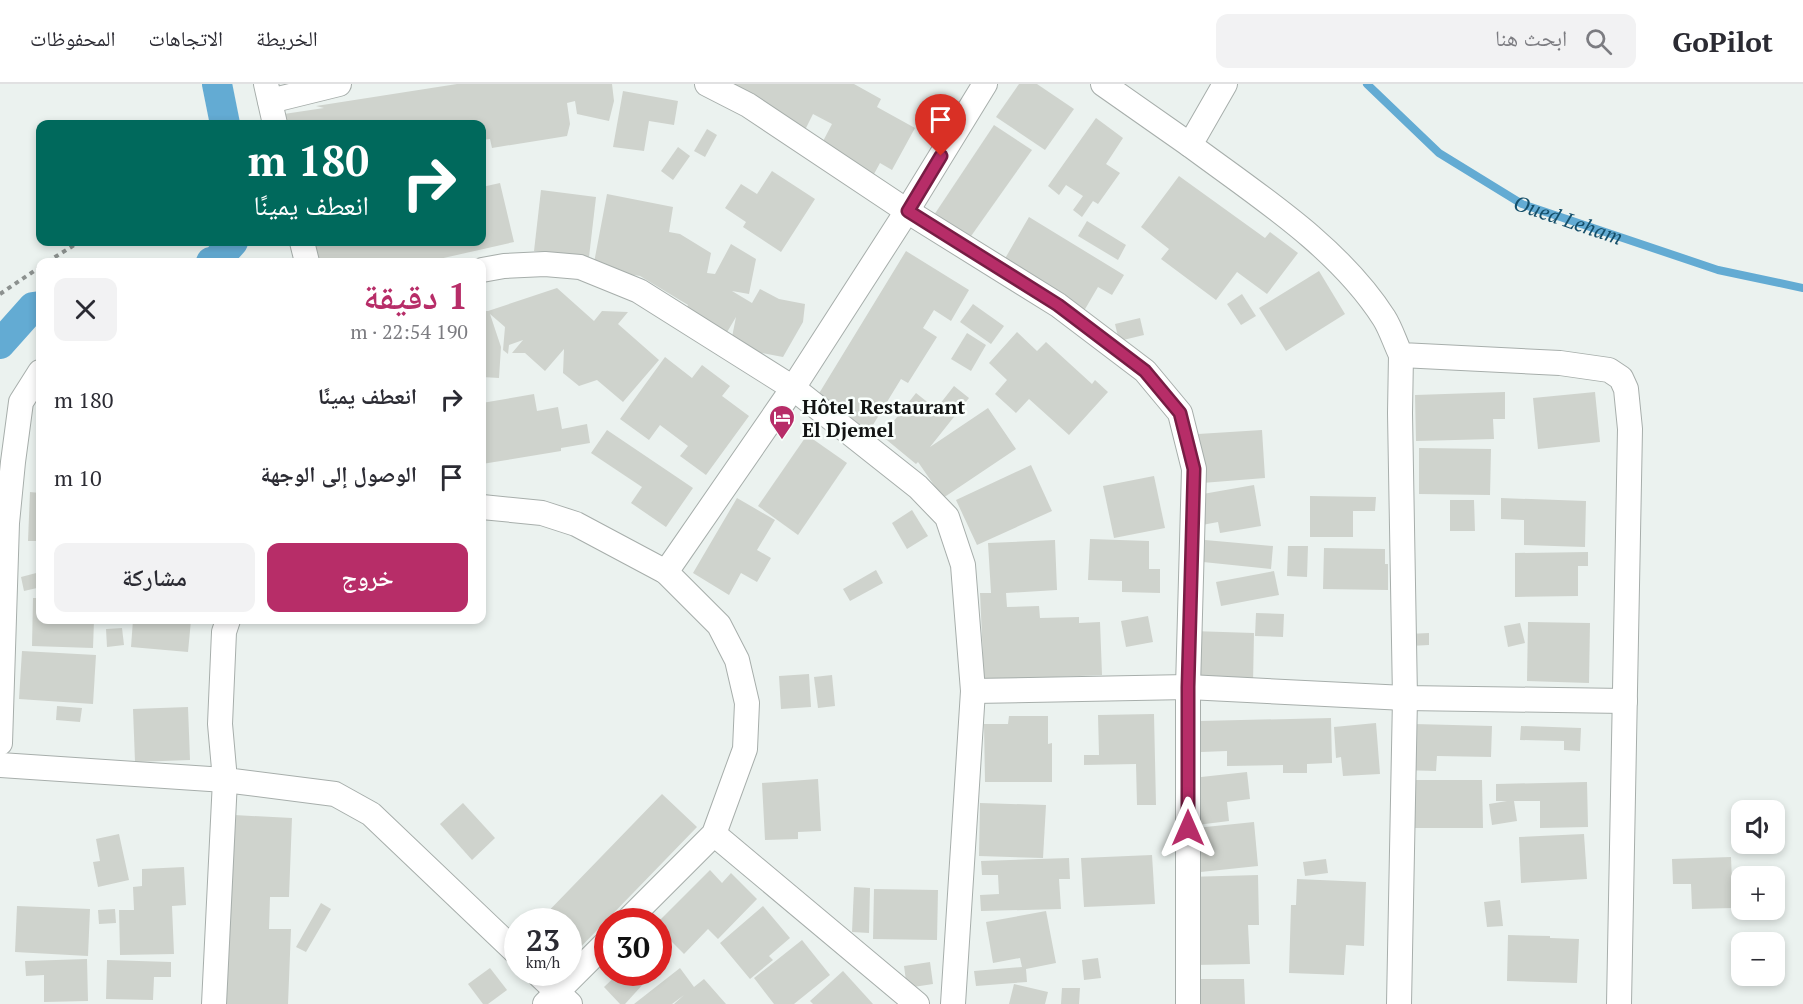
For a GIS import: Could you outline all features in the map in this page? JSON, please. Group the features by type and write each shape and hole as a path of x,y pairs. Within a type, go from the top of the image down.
{"street":[{"path":"270,103 339,84"},
{"path":"707,84 748,105 908,211 1058,305 1145,371 1180,413 1194,469 1188,687 1188,1004"},
{"path":"666,572 793,388 908,211 985,84"},
{"path":"1103,84 1289,219 1329,254 1361,288 1384,319 1401,355 1405,699 1399,1004"},
{"path":"1190,145 1225,84"},
{"path":"486,269 545,264 580,267 639,291 793,388 918,487 947,517 963,565 973,690 953,1004"},
{"path":"1401,355 1560,363 1609,370 1621,378 1626,389 1630,429 1619,1004"},
{"path":"0,743 7,523 13,462 21,402 36,378"},
{"path":"486,507 542,513 576,524 666,572 719,625 737,660 747,703 745,749 714,834 640,908"},
{"path":"214,1004 225,780 220,724 224,632 227,624"},
{"path":"973,690 1188,687 1405,699 1625,701"},
{"path":"0,765 225,780 335,794 371,814 504,941"},
{"path":"714,834 917,1004"},
{"path":"548,986 558,1000 594,958"}],"path":[{"path":"53,258 73,246"},
{"path":"0,294 36,270"}],"building":[{"path":"457,84 612,84 614,101 609,121 577,114 575,101 567,103 570,124 567,136 492,148 490,139 486,140 486,120 282,120 284,114 324,108 316,106"},
{"path":"721,84 854,84 881,99 877,107 915,128 892,170 880,163 874,174 821,145 832,124 813,114 805,130"},
{"path":"1019,84 1037,84 1074,109 1045,150 996,117"},
{"path":"623,91 678,101 674,125 649,121 644,151 613,147"},
{"path":"1096,118 1123,138 1106,164 1120,173 1098,204 1093,201 1082,217 1073,210 1083,196 1066,185 1059,195 1048,186"},
{"path":"994,125 1032,150 969,239 934,215"},
{"path":"707,129 717,135 705,157 694,151"},
{"path":"678,147 690,156 673,180 661,171"},
{"path":"772,171 815,199 781,252 743,227 746,222 725,208 741,184 757,194"},
{"path":"1179,176 1265,238 1270,232 1298,253 1267,294 1237,272 1216,300 1161,259 1169,249 1141,227"},
{"path":"500,183 514,242 444,258 306,258 303,246 486,246 486,186"},
{"path":"541,190 596,197 589,257 534,251"},
{"path":"607,194 673,207 669,232 680,234 711,253 707,273 715,274 731,244 756,259 749,294 732,291 752,303 760,289 779,299 805,304 803,322 783,357 730,347 736,317 723,339 683,314 688,305 640,276 593,268"},
{"path":"1029,217 1124,275 1112,295 1098,287 1081,316 999,269"},
{"path":"1087,221 1126,245 1118,260 1078,236"},
{"path":"906,251 969,290 951,321 934,310 923,328 937,337 908,383 901,379 868,433 815,400"},
{"path":"1319,271 1345,314 1286,351 1259,308"},
{"path":"557,288 594,321 602,311 628,312 618,324 659,360 623,402 597,380 579,386 563,373 564,349 545,371 525,353 512,353 523,340 509,345 508,354 503,350 505,327 490,314 501,347 499,378 486,377 486,311"},
{"path":"1242,294 1256,316 1241,325 1227,304"},
{"path":"973,304 1004,326 991,344 960,322"},
{"path":"1140,318 1144,335 1119,341 1115,324"},
{"path":"1017,332 1037,351 1046,342 1092,384 1095,380 1108,392 1069,435 1029,399 1016,413 995,394 1007,380 989,363"},
{"path":"967,333 986,345 971,371 951,359"},
{"path":"665,357 692,378 702,365 730,386 722,396 749,416 706,475 680,456 688,446 660,425 649,440 620,419"},
{"path":"954,386 969,398 930,447 988,408 1016,449 943,498 918,462 916,464 882,436 916,393 936,409"},
{"path":"1505,392 1505,419 1493,419 1494,439 1416,441 1415,395"},
{"path":"1595,392 1600,442 1538,449 1533,398"},
{"path":"534,394 537,411 558,407 562,429 587,424 590,443 561,448 561,451 486,463 486,402"},
{"path":"607,430 693,488 666,527 631,503 642,487 591,453"},
{"path":"1262,430 1265,478 1202,483 1198,434"},
{"path":"807,435 847,463 798,535 758,506"},
{"path":"1419,448 1491,449 1490,495 1419,494"},
{"path":"1031,465 1052,511 977,545 956,500"},
{"path":"1154,476 1165,528 1114,538 1103,486"},
{"path":"1254,485 1261,526 1220,533 1218,522 1202,525 1197,495"},
{"path":"30,492 36,493 36,541 28,541"},
{"path":"1310,496 1376,497 1375,511 1353,511 1353,537 1310,537"},
{"path":"737,498 775,520 757,550 771,558 757,582 741,573 729,595 693,573"},
{"path":"1501,498 1586,501 1585,547 1524,545 1524,520 1501,519"},
{"path":"1450,500 1474,500 1475,531 1450,531"},
{"path":"912,510 928,536 907,549 892,523"},
{"path":"1090,539 1149,541 1149,569 1160,569 1160,593 1122,592 1122,581 1088,580"},
{"path":"1055,540 1057,590 1006,593 1007,607 1039,606 1040,618 1079,617 1079,623 1100,622 1102,675 984,680 980,593 991,593 988,543"},
{"path":"1205,540 1273,546 1271,569 1203,562"},
{"path":"1288,546 1308,546 1307,577 1287,576"},
{"path":"1324,548 1385,549 1385,564 1388,564 1388,590 1323,589"},
{"path":"1588,552 1588,566 1578,566 1578,596 1515,597 1515,553"},
{"path":"876,570 883,583 850,601 843,589"},
{"path":"1274,571 1279,595 1221,606 1216,582"},
{"path":"36,573 36,588 24,591 21,577"},
{"path":"33,598 36,598 36,624 94,624 93,648 32,646"},
{"path":"1256,613 1284,614 1283,637 1255,636"},
{"path":"1148,616 1153,642 1126,647 1121,621"},
{"path":"1528,622 1590,623 1589,683 1527,681"},
{"path":"1520,623 1525,643 1508,647 1504,626"},
{"path":"133,624 191,624 188,652 131,647"},
{"path":"122,628 124,645 107,647 106,629"},
{"path":"1192,631 1254,633 1253,683 1190,682"},
{"path":"1429,633 1429,645 1409,646 1408,634"},
{"path":"22,651 96,655 93,704 19,699"},
{"path":"809,674 811,707 781,709 779,676"},
{"path":"832,675 835,706 818,708 814,677"},
{"path":"57,706 82,708 80,722 56,720"},
{"path":"188,707 190,760 135,762 133,709"},
{"path":"1154,714 1156,805 1137,805 1136,764 1084,765 1084,755 1099,755 1098,715"},
{"path":"1009,716 1048,716 1048,744 1052,743 1052,782 985,782 984,724 1008,724"},
{"path":"1331,718 1332,763 1307,764 1307,773 1283,773 1283,765 1227,766 1227,751 1201,752 1200,721"},
{"path":"1376,723 1380,774 1343,776 1341,757 1336,758 1334,727"},
{"path":"1414,724 1492,726 1491,757 1437,756 1436,771 1400,770"},
{"path":"1521,726 1581,728 1580,751 1564,750 1564,741 1520,740"},
{"path":"1247,772 1250,799 1227,802 1229,821 1197,825 1192,778"},
{"path":"818,779 821,831 798,832 798,839 765,840 762,783"},
{"path":"1406,780 1482,780 1483,828 1406,828"},
{"path":"1587,782 1588,827 1540,828 1540,801 1514,801 1517,821 1492,825 1489,804 1507,801 1496,801 1496,784"},
{"path":"662,794 697,827 618,908 594,908 594,933 582,946 582,908 552,908"},
{"path":"463,803 495,838 472,860 440,824"},
{"path":"980,803 1046,805 1043,858 979,856"},
{"path":"234,815 292,818 289,897 270,897 269,929 291,929 288,1004 226,1004"},
{"path":"1254,822 1258,866 1191,873 1186,829"},
{"path":"119,834 129,880 98,887 93,862 100,861 96,839"},
{"path":"1584,834 1587,879 1521,883 1519,837"},
{"path":"1152,855 1155,904 1084,907 1081,858"},
{"path":"1731,857 1731,908 1692,909 1691,884 1673,884 1672,859"},
{"path":"1069,858 1070,879 1059,879 1061,909 981,911 980,895 999,894 998,875 982,875 981,861"},
{"path":"1326,859 1328,873 1305,876 1303,862"},
{"path":"184,867 186,905 172,906 174,954 120,955 119,910 134,910 133,887 142,886 142,869"},
{"path":"710,870 722,883 731,873 757,899 718,939 708,929 684,954 672,942 672,908"},
{"path":"1258,875 1259,925 1248,925 1250,964 1194,965 1186,877"},
{"path":"1297,879 1366,882 1364,946 1346,945 1344,975 1289,973 1291,905 1296,905"},
{"path":"854,887 870,888 869,933 852,932"},
{"path":"874,889 938,890 937,940 873,939"},
{"path":"1500,900 1503,926 1487,927 1484,902"},
{"path":"321,903 331,909 306,952 296,947"},
{"path":"17,906 90,909 88,956 15,952"},
{"path":"763,906 790,938 769,956 773,960 750,979 720,943"},
{"path":"115,909 116,923 99,924 98,910"},
{"path":"1046,911 1056,963 1026,969 1027,982 976,986 974,971 1022,967 1020,958 993,963 986,922"},
{"path":"1508,935 1579,939 1577,983 1507,981"},
{"path":"802,940 830,975 794,1004 774,1004 754,978"},
{"path":"1098,958 1101,978 1084,980 1082,960"},
{"path":"87,959 88,1001 44,1002 44,975 26,976 25,961"},
{"path":"107,960 171,962 171,977 154,977 153,1000 106,999"},
{"path":"930,962 933,984 907,988 904,966"},
{"path":"490,968 507,990 488,1004 483,1004 468,984"},
{"path":"680,968 694,987 704,979 726,1004 674,1004 684,995 672,1004 634,1004 657,986 672,986 672,974"},
{"path":"843,971 873,1004 813,1004 810,1001"},
{"path":"1190,979 1244,979 1245,1004 1190,1004"},
{"path":"1014,984 1048,992 1045,1004 1009,1004"},
{"path":"641,986 625,1004 620,1004 604,987"},
{"path":"1062,988 1080,988 1079,1004 1061,1004"}],"waterway":[{"name":"Oued Leham","path":"217,84 224,120"},
{"name":"Oued Leham","path":"1367,84 1439,153 1522,204 1718,270 1803,288"},
{"name":"Oued Leham","path":"219,258 229,246"},
{"name":"Oued Leham","path":"0,344 33,307 36,307"}],"place":[{"name":"Hôtel Restaurant El Djemel","path":"782,441"}],"route":[{"path":"941,156 908,211 1058,305 1145,371 1180,413 1194,469 1188,687 1188,828"}]}
